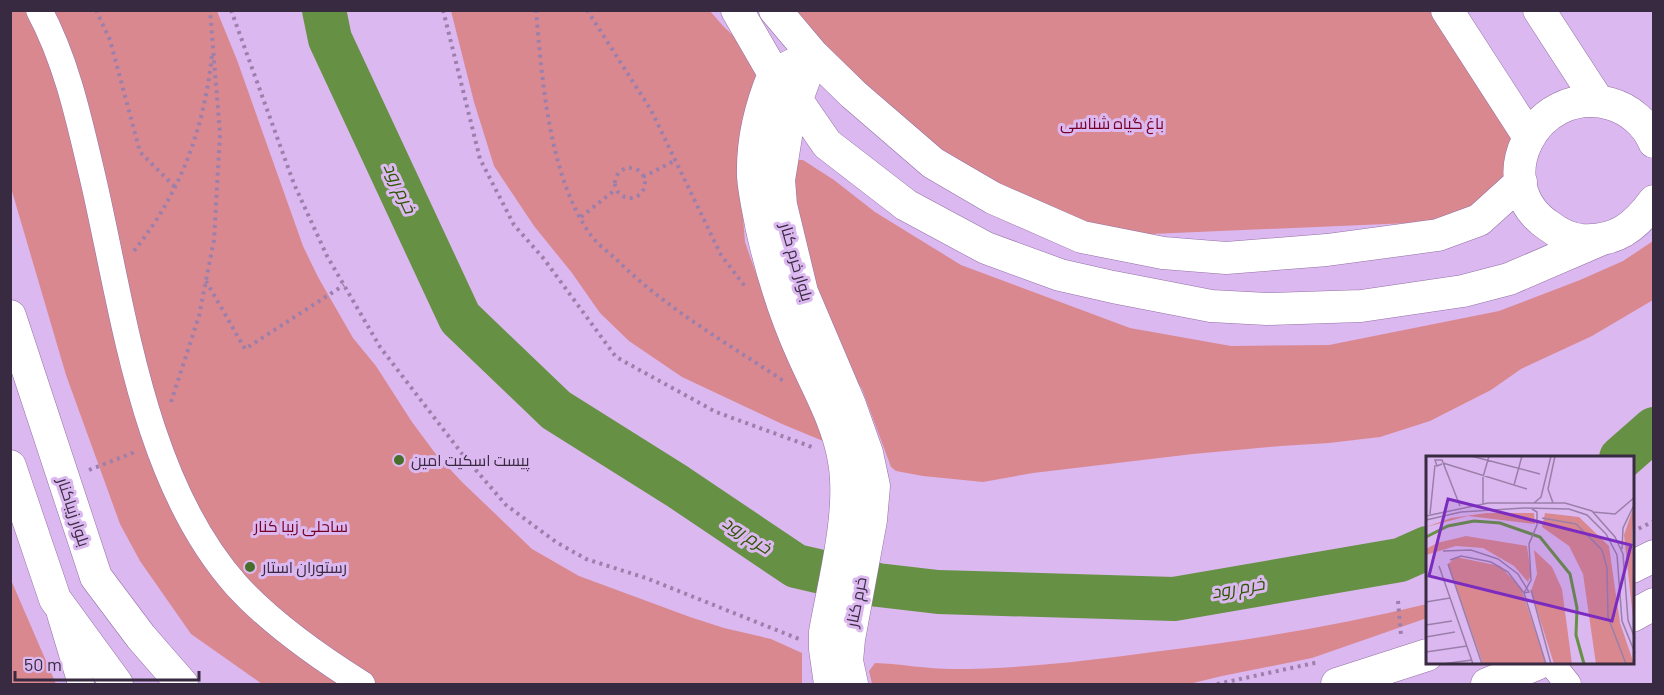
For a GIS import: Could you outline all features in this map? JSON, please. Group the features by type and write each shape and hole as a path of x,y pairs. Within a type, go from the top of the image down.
{"main road":[{"path":"737,10 774,74 796,99 827,144 906,205 986,248 1060,275 1211,306 1267,309 1361,306 1463,291 1509,279 1623,232 1641,219 1653,201"},
{"path":"776,10 813,56 933,163 993,198 1082,237 1163,253 1226,258 1327,250 1438,234 1479,220 1521,182"},
{"path":"1447,10 1528,136"},
{"path":"1539,10 1598,101"},
{"name":"بلوار خرم کنار","path":"813,56 788,124 779,180 781,205 802,291 850,405 867,453 874,486 859,516"},
{"path":"774,74 813,56"},
{"name":"بلوار خرم کنار","path":"774,74 765,96 757,138 753,176 759,213 769,264 782,303 830,413 859,516"},
{"path":"1602,239 1580,240 1559,233 1541,221 1528,203 1521,182 1521,159 1528,136 1541,120 1558,108 1578,102 1598,101 1619,107 1638,119 1651,132"},
{"name":"بلوار زیباکنار","path":"10,316 96,577 141,637 182,684"},
{"path":"10,466 55,599 117,684"},
{"name":"خرم کنار","path":"852,684 847,661 833,640 859,516"},
{"path":"1634,566 1653,556"},
{"path":"1634,615 1653,604"},
{"path":"830,684 833,640"},
{"path":"1337,684 1426,656"},
{"path":"1487,684 1532,665"}],"street":[{"path":"39,10 49,28 74,99 132,361 158,444 195,528 237,586 314,652 362,684"},
{"path":"55,599 81,684"},
{"path":"1554,665 1568,684"}],"path":[{"path":"96,10 110,40 140,152 175,187"},
{"path":"63,480 158,444 199,316 214,240 220,134 210,10"},
{"path":"231,10 294,184 327,256 380,347 463,455 506,505 556,542 586,559 833,640"},
{"path":"443,10 480,159 514,225 543,259 616,357 716,412 844,458"},
{"path":"536,10 542,79 557,160 569,196 590,235 643,285 790,386"},
{"path":"587,10 651,110 721,255 752,295"},
{"path":"114,276 164,208 184,170 199,130 208,88 213,45"},
{"path":"643,177 676,160"},
{"path":"633,169 643,177 645,184 643,190 633,198 620,195 616,189 615,183 621,171 633,169"},
{"path":"581,217 616,189"},
{"path":"206,281 244,349 344,285"},
{"path":"1634,531 1653,521"},
{"path":"1398,602 1401,635"}],"green space":[{"name":"ساحلی زیبا کنار","path":"11,11 217,11 237,60 303,246 318,277 353,338 376,366 435,453 532,549 579,576 690,617 771,639 802,653 802,684 262,684 191,634 140,561 120,524 66,375 11,188"},
{"path":"451,11 710,11 739,41 755,66 758,83 739,168 745,242 771,316 803,384 823,441 682,377 629,341 600,313 572,273 534,226 494,166 474,102"},
{"name":"باغ گیاه شناسی","path":"795,11 1446,11 1529,137 1479,220 1082,237 853,94"},
{"path":"803,160 834,180 875,212 961,265 1130,328 1231,346 1329,345 1499,311 1623,261 1653,241 1653,300 1592,336 1521,369 1491,390 1430,421 1380,437 1193,454 1033,473 983,482 923,476 896,471 891,467 862,389 851,372 799,247 792,163"},
{"path":"11,580 56,684 11,684"},
{"path":"1426,604 1426,618 1312,658 1189,684 872,684 869,671 875,663 943,669 1028,666 1222,643 1359,619"}],"waterway":[{"name":"خرم رود","path":"324,10 330,39 460,318 556,410 677,486 796,566 878,585 938,592 1174,599 1400,560 1426,548"},
{"name":"خرم رود","path":"1623,456 1654,429"}],"place":[{"name":"پیست اسکیت امین","path":"399,460"},
{"name":"رستوران استار","path":"250,567"}]}
